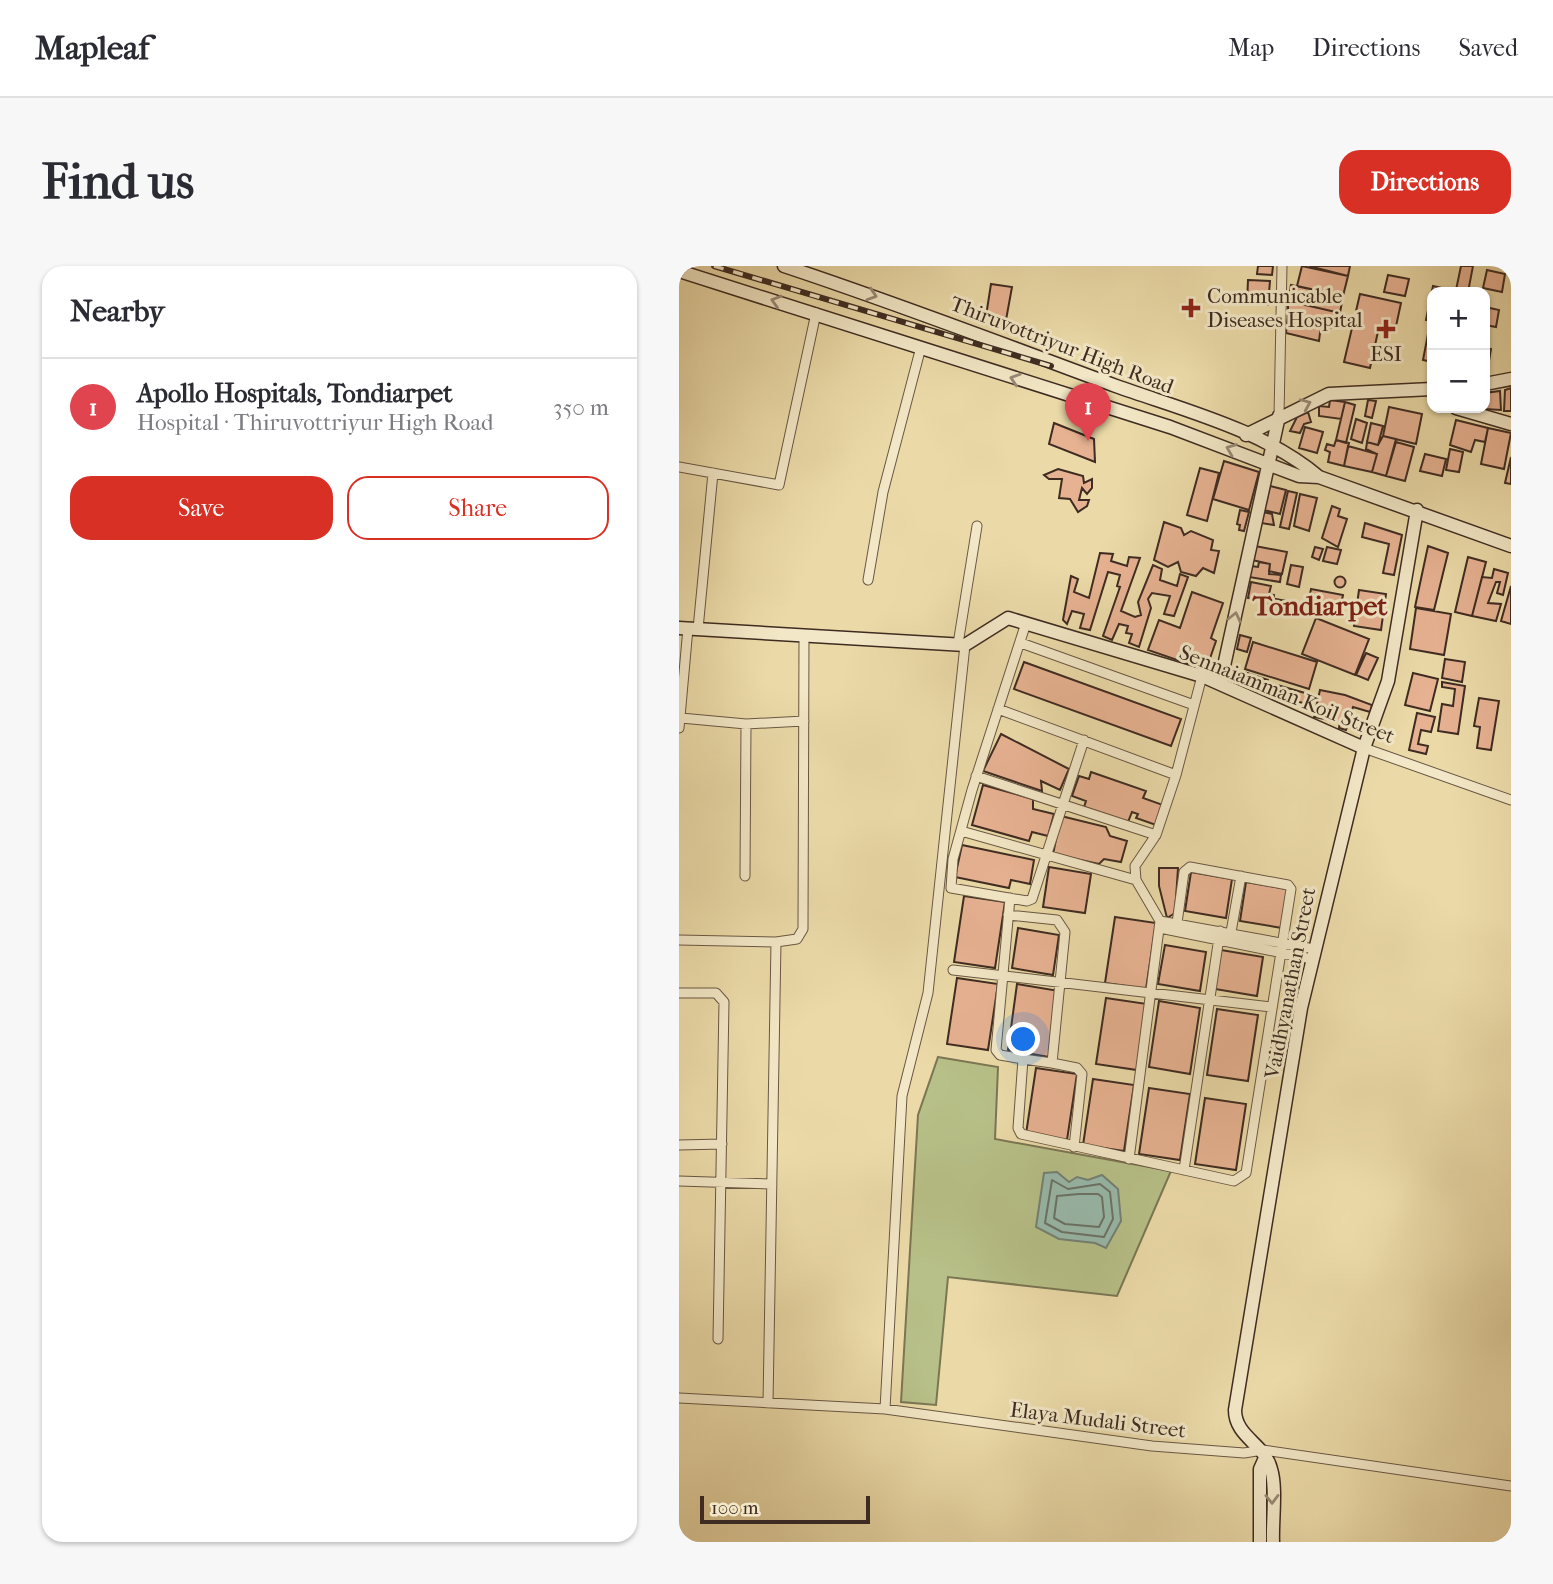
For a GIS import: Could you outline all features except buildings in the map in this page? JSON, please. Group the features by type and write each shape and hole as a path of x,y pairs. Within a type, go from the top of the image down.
{"main road":[{"name":"Thiruvottriyur High Road","path":"784,266 895,302 1246,435 1299,460 1319,477"},
{"name":"Thiruvottriyur High Road","path":"679,271 1170,427 1299,476 1319,477 1416,510 1511,547"},
{"path":"1490,383 1511,379"},
{"path":"1246,435 1279,416 1329,394 1427,391"},
{"path":"1474,413 1511,424"},
{"path":"1220,684 1279,416"},
{"name":"Vaidhyanathan Street","path":"1264,1454 1239,1430 1235,1423 1235,1410 1301,1008 1364,748 1388,681 1416,510"},
{"name":"Sennaiamman Koil Street","path":"961,644 1008,618 1202,676 1364,748"},
{"path":"688,629 961,644"},
{"path":"1260,1542 1260,1469 1264,1454"},
{"path":"1264,1454 1272,1468 1273,1542"}],"street":[{"path":"1279,416 1282,266"},
{"path":"679,467 779,485 816,313"},
{"path":"868,580 883,492 921,347"},
{"path":"679,728 688,629 713,473"},
{"path":"885,1409 902,1096 928,993 961,644 978,526"},
{"path":"1026,623 976,776 953,859 951,887 1027,901 1032,899 1084,740"},
{"path":"679,940 776,942 797,939 803,929 804,636"},
{"path":"1021,643 1194,705"},
{"path":"1129,1159 1153,994 1160,924 1136,880 1137,860 1156,835 1177,775 1202,676"},
{"path":"998,709 1177,775"},
{"path":"681,718 746,724 804,721"},
{"path":"745,876 746,724"},
{"name":"Sennaiamman Koil Street","path":"1364,748 1511,800"},
{"path":"976,776 1156,835"},
{"path":"961,831 1045,857 1136,880"},
{"path":"1023,1059 1018,1128 1021,1134 1234,1181 1247,1173 1290,889 1288,885 1186,868 1177,923"},
{"path":"1231,932 1241,876"},
{"path":"1010,898 996,1050 1000,1055 1077,1068 1082,1074 1074,1147"},
{"path":"1008,915 1057,920 1063,925 1065,932 1061,984 1052,1063"},
{"path":"1160,924 1177,923 1220,935 1231,932 1281,948"},
{"path":"1160,924 1313,954"},
{"path":"1184,1170 1220,935"},
{"path":"768,1403 776,942"},
{"path":"953,971 1271,1007"},
{"path":"679,993 716,993 724,1002 718,1339"},
{"path":"679,1145 722,1144"},
{"path":"679,1181 772,1184"},
{"name":"Elaya Mudali Street","path":"679,1398 885,1409 1152,1446 1264,1454 1511,1486"}],"green space":[{"path":"938,1057 998,1067 995,1139 1171,1171 1117,1296 948,1277 936,1405 901,1402 918,1115"}],"water":[{"path":"1057,1172 1069,1182 1077,1177 1088,1180 1102,1175 1118,1189 1121,1221 1106,1248 1095,1243 1059,1239 1036,1227 1044,1173"}],"railway":[{"path":"714,266 1051,366"}],"place":[{"name":"Communicable Diseases Hospital","path":"1191,308"},
{"name":"ESI","path":"1386,329"},
{"name":"Apollo Hospitals, Tondiarpet","path":"1088,441"}],"district":[{"name":"Tondiarpet","path":"1320,605"}]}
